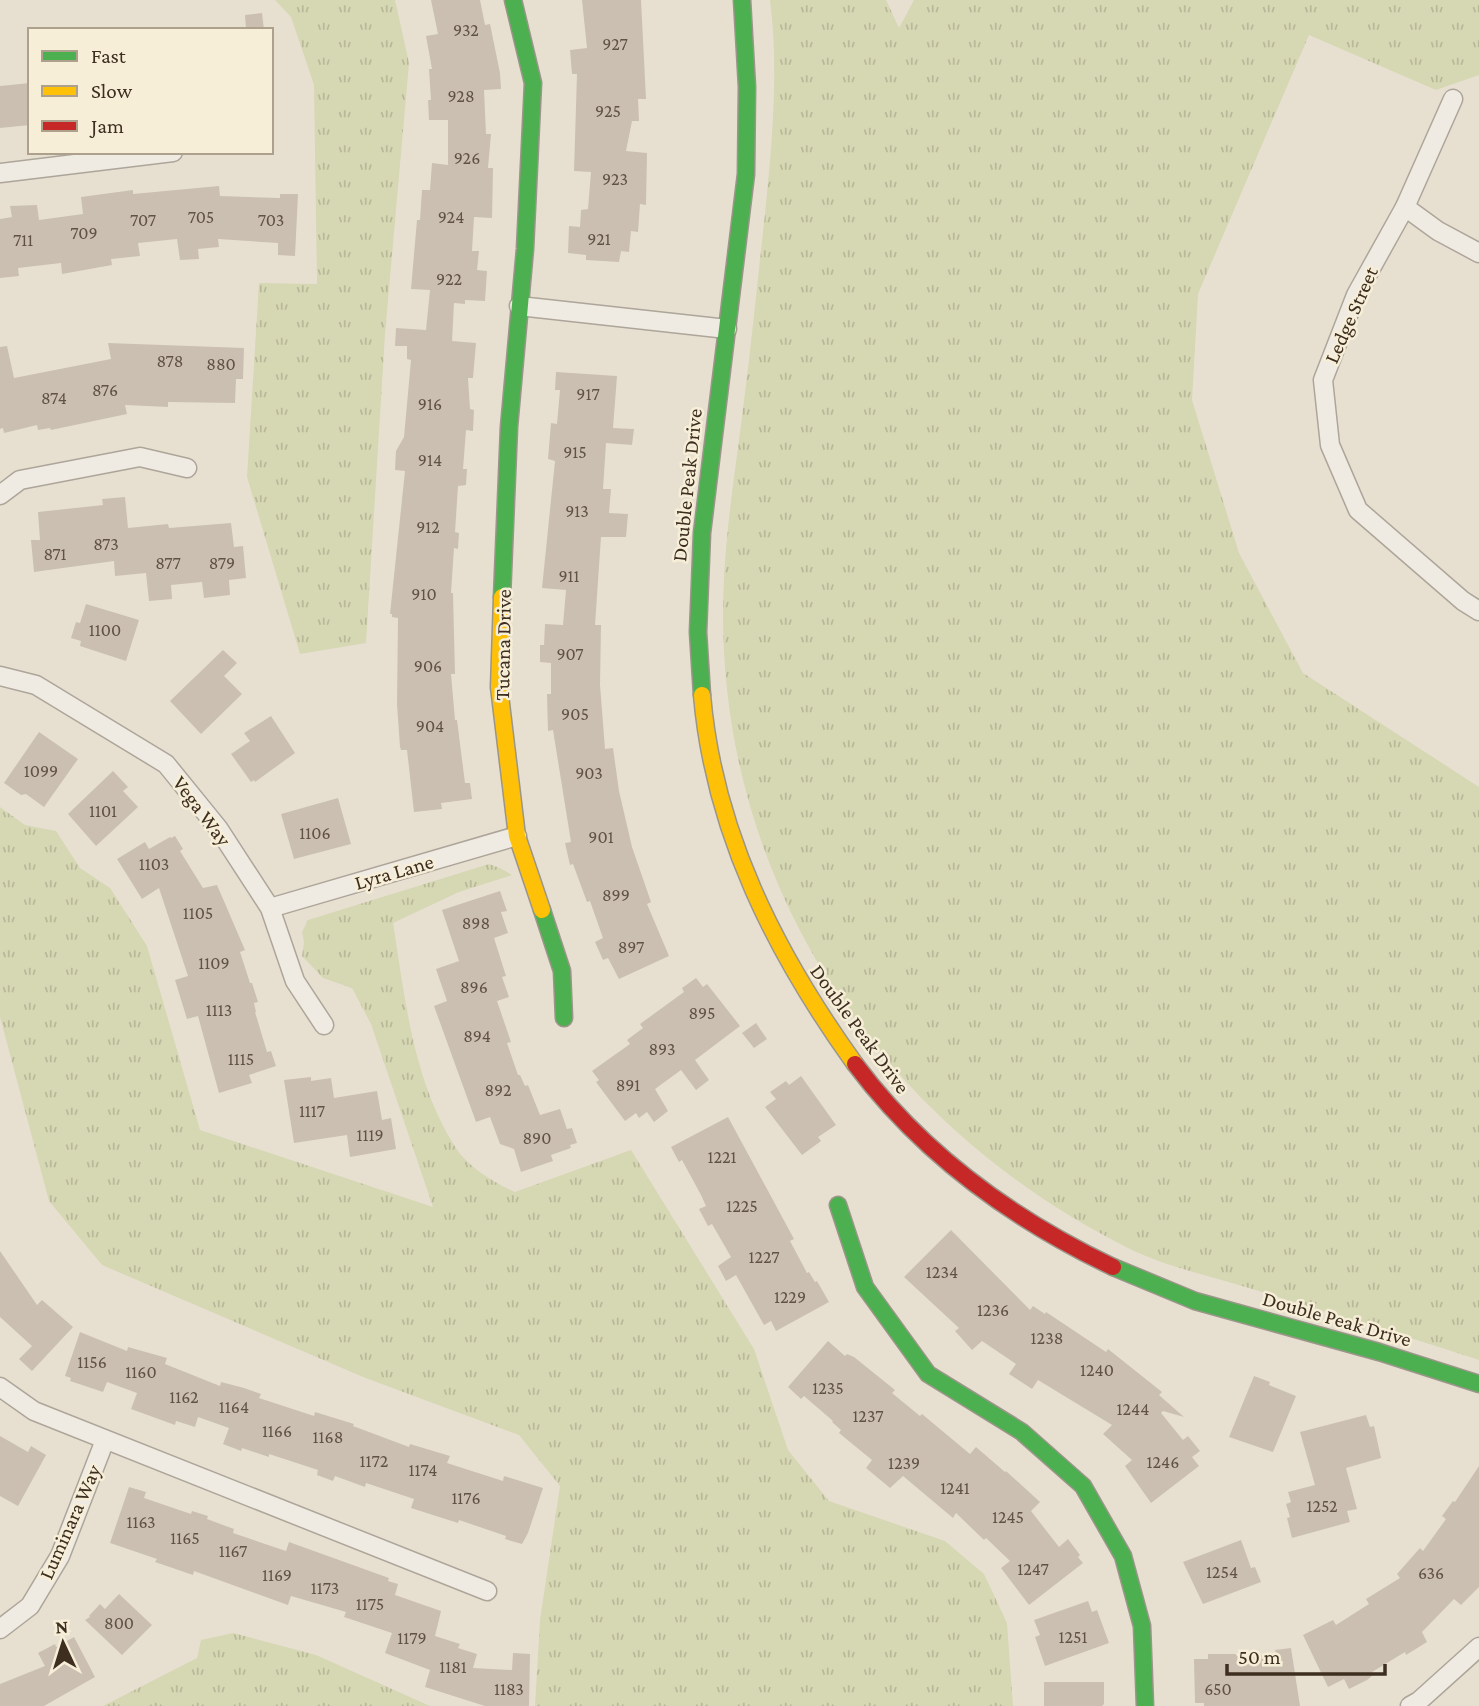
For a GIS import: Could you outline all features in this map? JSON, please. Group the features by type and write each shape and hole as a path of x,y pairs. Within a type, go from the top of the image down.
{"street":[{"name":"Tucana Drive","path":"513,0 533,83 526,249 509,427 499,687 517,836 562,971 564,1018"},
{"name":"Double Peak Drive","path":"742,0 747,79 746,172 698,592 697,652 705,732 727,822 757,905 783,956 823,1022 877,1093 934,1152 977,1188 1034,1225 1108,1265 1193,1300 1435,1368 1479,1384"},
{"name":"Ledge Street","path":"1453,99 1405,207 1356,295 1323,380 1330,445 1358,510 1463,601 1479,611"},
{"path":"0,173 157,154"},
{"path":"1405,207 1438,231 1479,253"},
{"path":"519,306 727,329"},
{"path":"0,495 20,480 140,457 187,468"},
{"name":"Vega Way","path":"0,676 36,685 166,764 218,828 270,908 295,981 324,1025"},
{"name":"Lyra Lane","path":"270,908 517,836"},
{"path":"838,1205 864,1287 928,1374 1022,1432 1083,1486 1123,1556 1142,1626 1145,1706"},
{"path":"0,1387 34,1411 487,1591"},
{"name":"Luminara Way","path":"0,1629 30,1606 60,1556 105,1440"},
{"path":"1410,1706 1419,1702 1479,1647"}],"green space":[{"path":"275,0 395,0 409,63 385,334 366,643 300,654 247,477 259,283 317,284 314,85 291,17"},
{"path":"770,0 886,0 899,28 914,0 1479,0 1479,75 1436,90 1309,35 1198,294 1192,400 1239,553 1303,673 1479,787 1479,1360 1159,1261 1130,1249 1038,1195 956,1131 885,1057 825,975 778,884 745,788 727,685 725,556 772,134 774,53"},
{"path":"0,807 25,825 56,831 80,868 110,888 147,946 200,1130 433,1207 371,1024 352,988 323,978 302,956 302,932 308,920 489,864 512,875 459,892 393,923 407,1010 420,1068 441,1122 456,1148 467,1162 482,1174 515,1192 631,1150 754,1349 788,1450 829,1501 945,1541 984,1574 1007,1623 1013,1706 535,1706 540,1620 560,1486 519,1435 363,1377 102,1265 49,1201 0,1017"},
{"path":"233,1633 316,1655 430,1706 103,1706 197,1658 201,1640"}],"building":[{"path":"431,0 480,0 485,25 490,24 501,89 484,90 486,134 491,134 488,168 493,168 492,218 474,217 472,251 479,251 477,270 487,271 485,301 465,300 465,304 454,303 452,341 476,343 473,378 468,378 470,409 474,410 473,431 466,430 463,469 467,469 466,485 458,486 455,532 459,533 458,549 454,548 451,593 455,674 451,674 455,720 465,783 470,783 472,799 441,803 442,809 414,812 407,750 401,750 400,747 397,704 398,618 390,614 405,471 395,470 396,451 404,437 411,360 407,359 407,346 395,346 396,328 426,330 430,290 411,289 417,220 420,220 422,190 430,190 432,163 448,165 448,120 429,120 429,69 432,69 426,36 438,34"},
{"path":"582,0 641,0 646,99 638,99 639,121 632,121 626,151 647,153 646,205 640,204 638,232 631,231 629,252 621,251 619,262 586,260 586,255 568,253 569,226 580,227 581,210 588,209 591,172 574,171 577,74 572,74 570,50 587,48"},
{"path":"262,13 264,28 246,28 245,15"},
{"path":"28,83 28,125 0,128 0,86"},
{"path":"219,186 220,196 280,198 280,194 298,194 295,256 278,255 278,243 218,239 219,247 198,249 199,259 180,260 177,239 138,243 140,256 111,259 112,265 62,274 61,263 18,268 19,276 0,278 0,219 12,217 10,206 37,205 39,220 83,214 81,197 133,190 133,194"},
{"path":"108,343 244,348 243,379 236,379 235,403 168,402 168,407 125,405 127,414 51,430 38,430 37,425 4,433 3,428 0,429 0,347 7,346 14,378 111,359"},
{"path":"556,372 617,376 613,428 634,429 632,445 606,443 603,489 611,489 609,513 628,514 626,537 601,537 595,625 601,625 600,685 605,749 613,748 619,791 632,847 651,902 647,904 669,956 619,979 608,958 603,960 595,942 603,938 590,901 587,902 573,864 570,865 565,843 571,842 553,730 548,731 547,694 551,694 551,663 540,662 540,645 544,645 545,624 563,625 566,590 542,588 555,461 548,459 551,423 557,424 560,390 555,390"},
{"path":"125,497 128,528 231,523 234,547 243,546 246,578 229,580 230,595 204,598 202,582 171,585 172,599 149,601 146,573 115,576 114,561 34,572 31,540 40,540 38,512 103,505 102,499"},
{"path":"86,604 139,620 126,661 80,646 81,641 71,638 76,622 80,623"},
{"path":"223,650 237,663 224,676 242,694 201,734 170,701"},
{"path":"271,716 295,753 255,782 251,782 231,754 250,741 244,733"},
{"path":"39,732 78,759 44,807 4,783"},
{"path":"113,771 128,787 123,791 138,807 96,846 68,814"},
{"path":"338,798 351,844 294,859 281,814"},
{"path":"175,836 183,849 180,851 203,888 217,885 245,950 240,952 258,1002 254,1003 255,1012 267,1052 271,1051 276,1066 249,1075 252,1083 219,1093 198,1016 187,1019 175,980 188,976 159,888 142,899 117,859 145,842 149,849"},
{"path":"500,891 507,911 501,912 508,933 494,938 506,976 502,977 509,997 497,1001 511,1042 507,1043 518,1075 525,1086 528,1085 540,1115 560,1109 567,1129 572,1128 577,1143 551,1155 553,1161 521,1172 514,1149 500,1144 490,1117 476,1122 434,1006 447,1001 436,969 459,961 442,910"},
{"path":"696,978 703,987 707,984 740,1026 695,1060 709,1080 696,1090 681,1070 655,1089 668,1111 654,1122 647,1112 639,1118 636,1113 625,1121 596,1082 599,1080 592,1071 630,1044 627,1040 643,1028 640,1024 684,992 682,988"},
{"path":"756,1023 767,1039 754,1048 742,1033"},
{"path":"801,1076 836,1125 818,1137 821,1141 802,1155 765,1107 776,1099 770,1092 786,1081 789,1085"},
{"path":"311,1077 311,1081 331,1078 334,1098 377,1091 382,1120 391,1118 396,1149 350,1157 347,1135 294,1143 284,1080"},
{"path":"728,1117 794,1239 790,1241 807,1273 817,1281 829,1302 776,1331 771,1321 764,1325 736,1275 726,1281 718,1266 731,1257 712,1224 708,1226 699,1209 706,1206 701,1195 682,1160 679,1162 671,1147"},
{"path":"951,1230 1030,1310 1033,1306 1045,1314 1046,1312 1106,1352 1108,1349 1162,1392 1159,1395 1184,1417 1163,1411 1161,1413 1183,1440 1188,1436 1200,1451 1192,1457 1199,1466 1151,1503 1125,1466 1132,1460 1103,1434 1112,1425 1038,1380 1032,1389 1009,1374 1016,1364 982,1341 972,1350 955,1331 959,1328 904,1277"},
{"path":"0,1251 37,1305 42,1300 73,1327 32,1371 19,1359 32,1346 0,1317"},
{"path":"80,1332 127,1351 128,1347 167,1358 165,1364 220,1386 221,1382 244,1388 261,1394 259,1398 314,1416 315,1412 354,1424 353,1426 409,1447 410,1444 450,1456 447,1463 503,1481 504,1476 543,1488 528,1533 522,1544 505,1539 506,1536 459,1520 458,1523 411,1508 414,1499 366,1483 365,1487 335,1476 333,1481 317,1475 318,1470 269,1454 269,1457 242,1448 241,1451 223,1444 229,1428 198,1417 195,1427 176,1421 175,1425 131,1409 137,1393 107,1382 103,1392 70,1381 71,1378 65,1376"},
{"path":"828,1341 845,1356 847,1354 854,1357 895,1390 892,1393 970,1454 976,1447 1006,1471 1040,1502 1031,1511 1059,1547 1068,1539 1083,1563 1029,1605 1001,1568 1010,1561 986,1538 984,1540 956,1513 953,1518 903,1476 890,1488 866,1468 872,1460 839,1433 841,1430 833,1421 804,1396 801,1399 788,1387"},
{"path":"1254,1376 1296,1396 1273,1452 1229,1437"},
{"path":"1366,1415 1370,1427 1374,1426 1381,1458 1346,1468 1357,1509 1347,1511 1350,1522 1292,1538 1287,1518 1290,1517 1286,1504 1291,1502 1288,1492 1315,1485 1300,1432"},
{"path":"0,1436 28,1452 31,1446 46,1455 18,1506 0,1496"},
{"path":"1479,1466 1479,1587 1461,1605 1454,1599 1422,1632 1427,1642 1406,1655 1405,1652 1372,1672 1373,1675 1367,1680 1349,1689 1344,1679 1328,1687 1303,1635 1333,1620 1336,1625 1369,1604 1366,1599 1400,1578 1397,1574 1420,1548 1423,1551 1446,1519 1442,1516 1453,1501 1455,1502"},
{"path":"129,1487 146,1492 144,1498 191,1514 192,1511 208,1516 207,1519 234,1529 233,1533 286,1551 289,1542 389,1578 388,1581 398,1584 395,1595 441,1611 435,1636 460,1644 458,1648 477,1654 473,1668 512,1670 513,1653 530,1654 529,1706 485,1706 425,1687 430,1670 385,1653 392,1633 344,1617 346,1612 291,1596 288,1605 194,1571 193,1575 155,1562 157,1559 110,1543"},
{"path":"1241,1540 1251,1568 1255,1567 1261,1582 1203,1604 1183,1562"},
{"path":"119,1594 152,1625 122,1655 85,1620 100,1604 105,1609"},
{"path":"1088,1601 1092,1612 1097,1610 1109,1643 1045,1666 1035,1637 1040,1635 1034,1620"},
{"path":"74,1637 95,1677 44,1706 0,1706 0,1684 45,1666 38,1653"},
{"path":"1291,1648 1300,1706 1204,1706 1204,1703 1195,1703 1194,1659 1208,1659 1208,1654 1239,1654 1239,1659"},
{"path":"1044,1682 1104,1682 1104,1704 1044,1706"}],"traffic: fast":[{"path":"502,597 509,427 525,249 533,83 513,0"},
{"path":"702,695 698,632 702,533 746,174 747,87 742,0"},
{"path":"542,910 562,971 564,1018"},
{"path":"838,1205 865,1287 928,1374 1022,1432 1083,1486 1123,1556 1142,1626 1145,1706"},
{"path":"1113,1267 1195,1301 1379,1352 1479,1384"}],"traffic: slow":[{"path":"502,597 499,687 517,836 542,910"},
{"path":"702,695 709,746 720,795 753,890 799,979 855,1064"}],"traffic: jam":[{"path":"855,1064 881,1097 910,1127 972,1182 1040,1228 1113,1267"}]}
